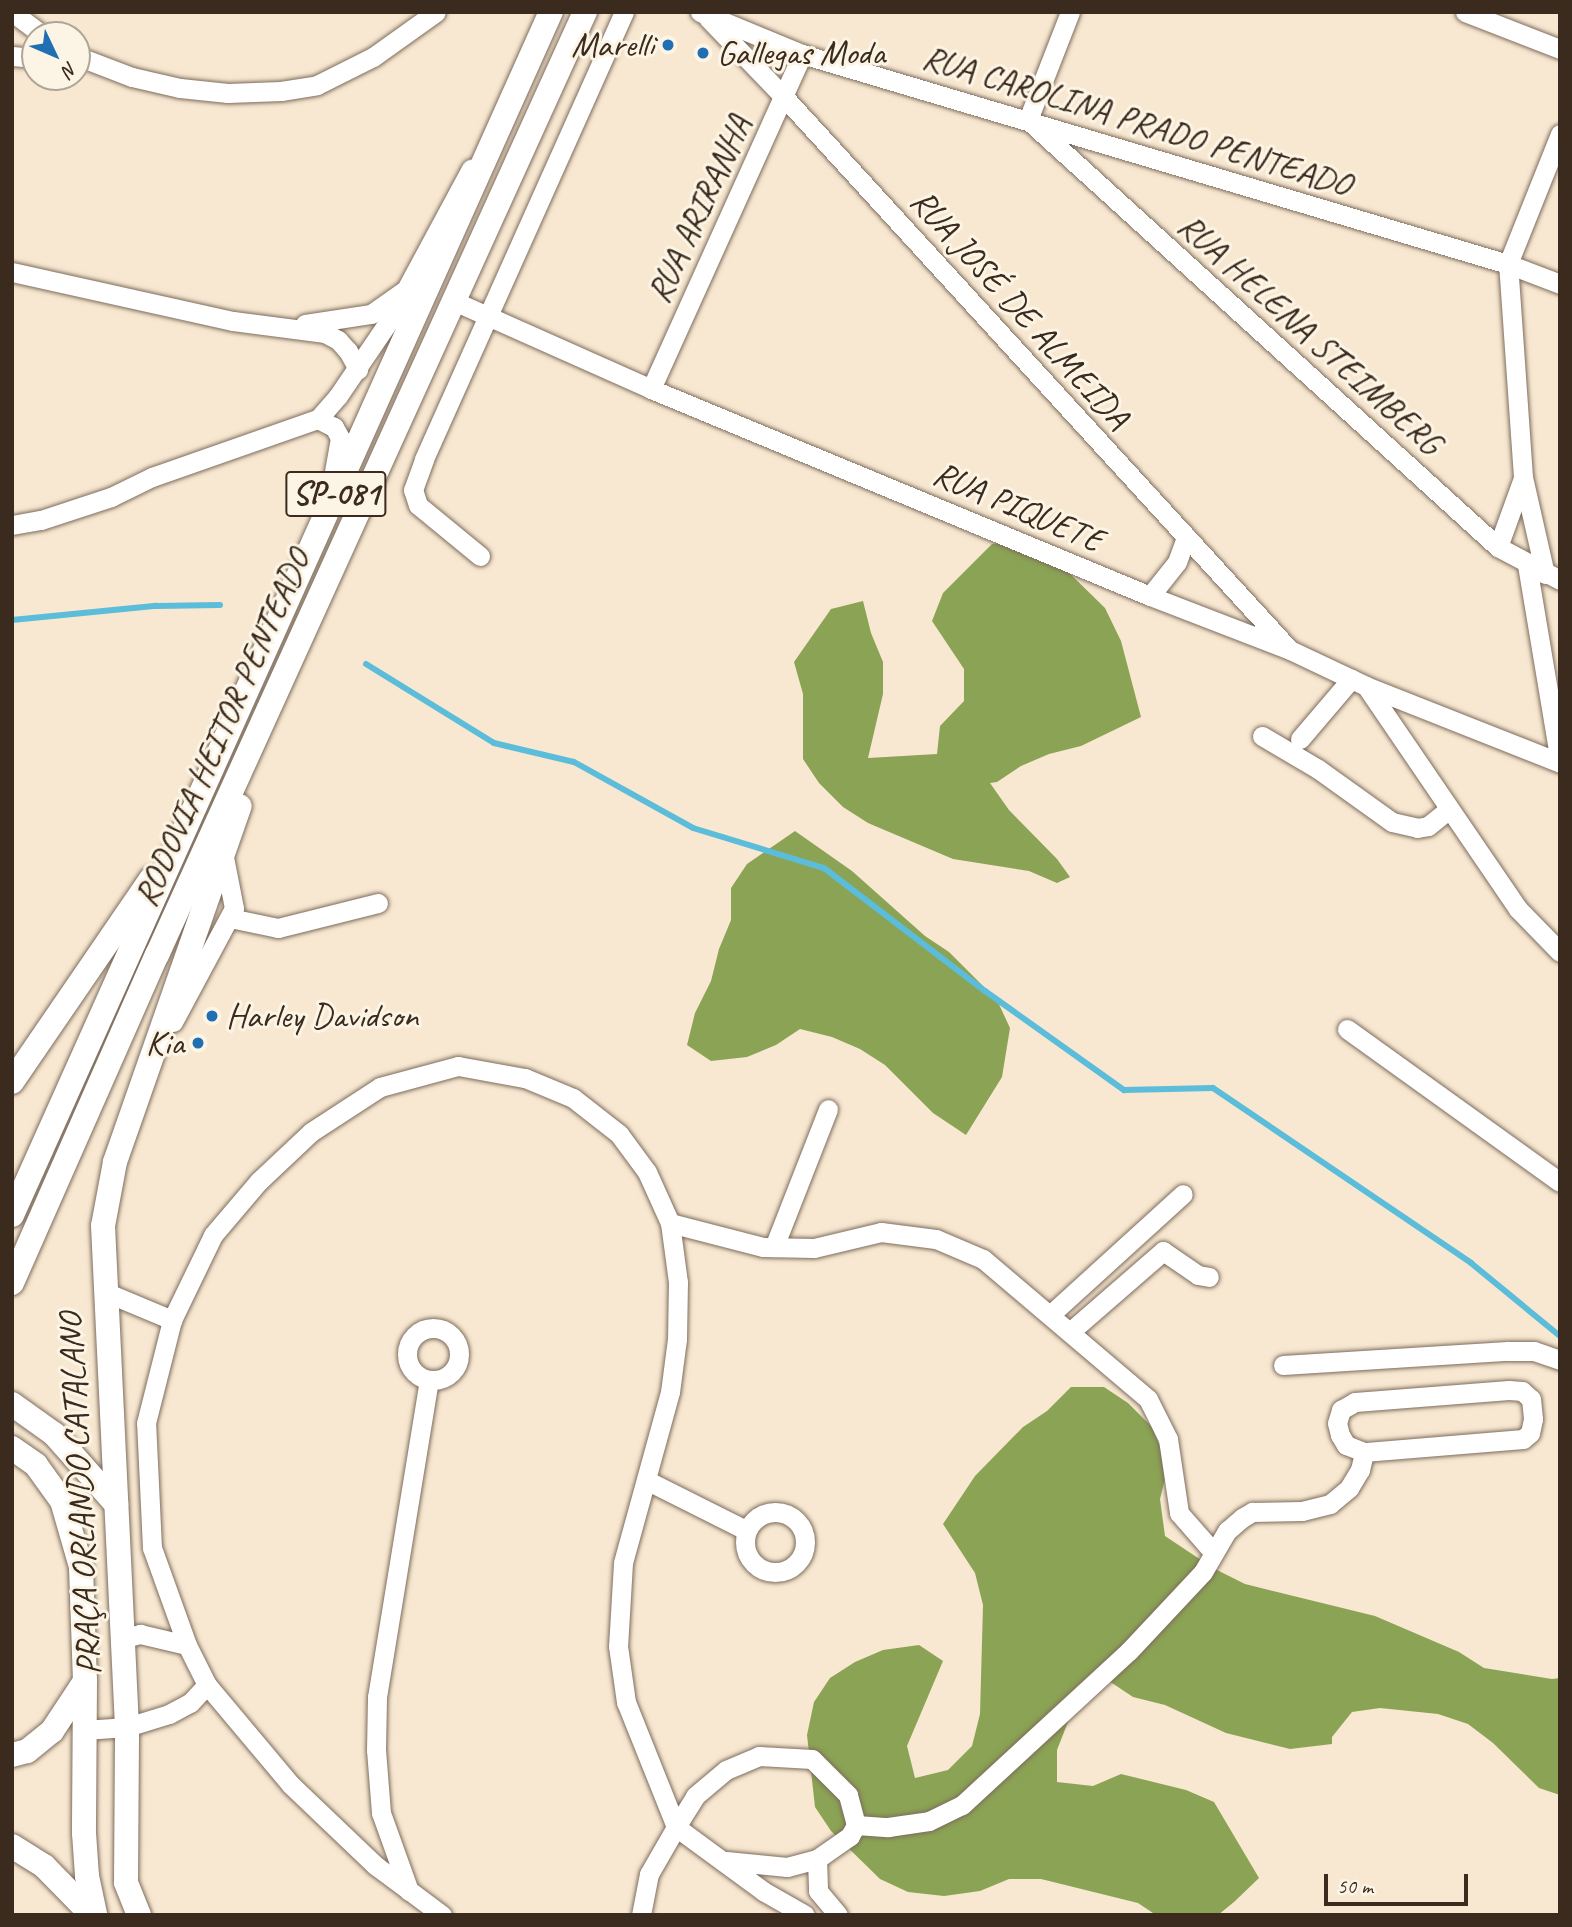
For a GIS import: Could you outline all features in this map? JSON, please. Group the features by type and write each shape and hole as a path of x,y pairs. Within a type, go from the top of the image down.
{"main road":[{"name":"RODOVIA HEITOR PENTEADO","path":"12,1215 551,12"},
{"name":"RODOVIA HEITOR PENTEADO","path":"12,1283 585,12"},
{"path":"105,1292 103,1226 115,1161 224,857 267,714"},
{"path":"12,1082 187,826"},
{"name":"PRAÇA ORLANDO CATALANO","path":"105,1292 127,1727 126,1882 139,1915"},
{"path":"15,1405 54,1434 116,1504"},
{"path":"12,1448 36,1465 62,1501 81,1567 85,1681 84,1833 93,1915"},
{"path":"12,1755 27,1751 52,1731 85,1681"},
{"path":"12,1846 44,1866 93,1915"}],"street":[{"path":"91,63 132,77 180,88 228,93 281,91 317,85 373,57 436,12"},
{"path":"480,556 418,505 412,495 424,459 624,12"},
{"name":"RUA CAROLINA PRADO PENTEADO","path":"702,12 802,54 1508,264 1560,284"},
{"name":"RUA JOSÉ DE ALMEIDA","path":"702,12 785,98 1290,650"},
{"path":"1028,120 1070,12"},
{"path":"1465,12 1560,49"},
{"name":"RUA ARIRANHA","path":"650,389 785,98 802,54"},
{"name":"RUA HELENA STEIMBERG","path":"1028,120 1498,547 1544,573"},
{"path":"1560,134 1508,264 1523,477 1544,573 1560,762"},
{"path":"12,525 41,520 111,497 177,467 318,419 358,369 408,288 455,194 495,138"},
{"path":"12,272 233,321 325,333 348,351 358,369"},
{"path":"276,328 371,314 408,288"},
{"name":"RUA PIQUETE","path":"456,302 650,389 1150,596 1290,650 1358,682 1560,762"},
{"path":"318,419 334,427 340,439 325,517"},
{"path":"1498,547 1523,477"},
{"path":"1150,596 1177,562 1186,537"},
{"path":"1300,739 1358,682 1518,909 1560,952"},
{"path":"1262,736 1318,769 1392,822 1417,828 1428,826 1449,809"},
{"path":"155,1053 230,918 235,898 224,857"},
{"path":"230,918 278,928 378,903"},
{"path":"1347,1030 1560,1182"},
{"path":"172,1320 213,1235 259,1181 312,1132 380,1087 458,1066 525,1078 573,1098 619,1134 647,1172 670,1223 678,1282 677,1339 670,1392 623,1563 618,1646 625,1702 676,1827 763,1891 805,1915"},
{"path":"774,1247 828,1109"},
{"path":"1051,1314 1183,1194"},
{"path":"670,1223 720,1238 774,1247 814,1248 881,1232 936,1239 983,1259 1148,1399 1168,1439 1179,1513 1214,1553"},
{"path":"1071,1331 1163,1251 1198,1275 1209,1277"},
{"name":"PRAÇA ORLANDO CATALANO","path":"105,1292 172,1320 146,1423 147,1489 152,1548 187,1645 207,1685 291,1785 376,1865 442,1915"},
{"path":"1283,1365 1508,1351 1534,1351 1560,1360"},
{"path":"410,1892 382,1813 376,1750 377,1697 429,1380"},
{"path":"1509,1390 1522,1391 1531,1399 1533,1419 1530,1433 1524,1439 1364,1452 1346,1445 1340,1436 1337,1423 1341,1410 1355,1402 1509,1390"},
{"path":"856,1825 888,1827 929,1821 962,1805 1129,1651 1203,1572 1227,1531 1252,1512 1302,1511 1330,1504 1349,1488 1360,1470 1364,1452"},
{"path":"646,1480 746,1530"},
{"path":"121,1639 141,1633 187,1645"},
{"path":"84,1730 127,1727 169,1714 190,1703 207,1685"},
{"path":"641,1915 649,1874 676,1827 695,1796 726,1770 758,1756 812,1759 848,1795 856,1825 850,1836 817,1859 788,1867 725,1861"},
{"path":"817,1859 818,1891 838,1915"}],"green space":[{"path":"1028,540 1056,560 1105,608 1121,641 1141,717 1081,746 1049,754 1021,766 997,782 990,783 1009,810 1057,859 1070,877 1057,883 1029,871 953,859 868,823 843,807 819,783 803,759 803,694 794,662 831,609 863,601 871,633 883,662 883,694 868,758 937,754 940,726 964,701 964,669 932,621 943,593 992,544"},
{"path":"795,831 852,871 925,936 949,952 997,1000 1010,1028 1002,1077 966,1135 933,1113 885,1065 860,1049 832,1037 800,1029 776,1045 747,1057 711,1061 687,1045 695,1013 711,981 719,949 731,920 731,888 747,864"},
{"path":"1071,1387 1104,1387 1128,1403 1152,1427 1168,1467 1160,1499 1165,1536 1213,1568 1245,1584 1375,1616 1459,1652 1484,1668 1560,1678 1560,1795 1539,1788 1493,1743 1468,1724 1438,1714 1380,1708 1352,1712 1332,1737 1332,1744 1290,1749 1226,1733 1165,1705 1133,1697 1109,1681 1085,1697 1068,1722 1057,1750 1057,1782 1093,1786 1121,1774 1186,1790 1214,1802 1259,1878 1234,1902 1218,1915 1156,1915 1138,1903 1041,1879 1009,1879 980,1891 944,1896 908,1892 880,1879 831,1831 815,1807 807,1735 814,1702 830,1678 855,1662 883,1650 919,1645 943,1661 907,1746 915,1778 948,1770 972,1746 980,1714 983,1605 975,1573 943,1524 975,1476 1023,1427 1047,1411"}],"waterway":[{"path":"12,620 156,606 220,605"},
{"path":"366,664 494,743 574,762 693,828 824,868 985,991 1124,1090 1213,1088 1471,1263 1560,1336"}],"place":[{"name":"Marelli","path":"668,45"},
{"name":"Gallegas Moda","path":"703,53"},
{"name":"Harley Davidson","path":"212,1016"},
{"name":"Kia","path":"198,1043"}]}
